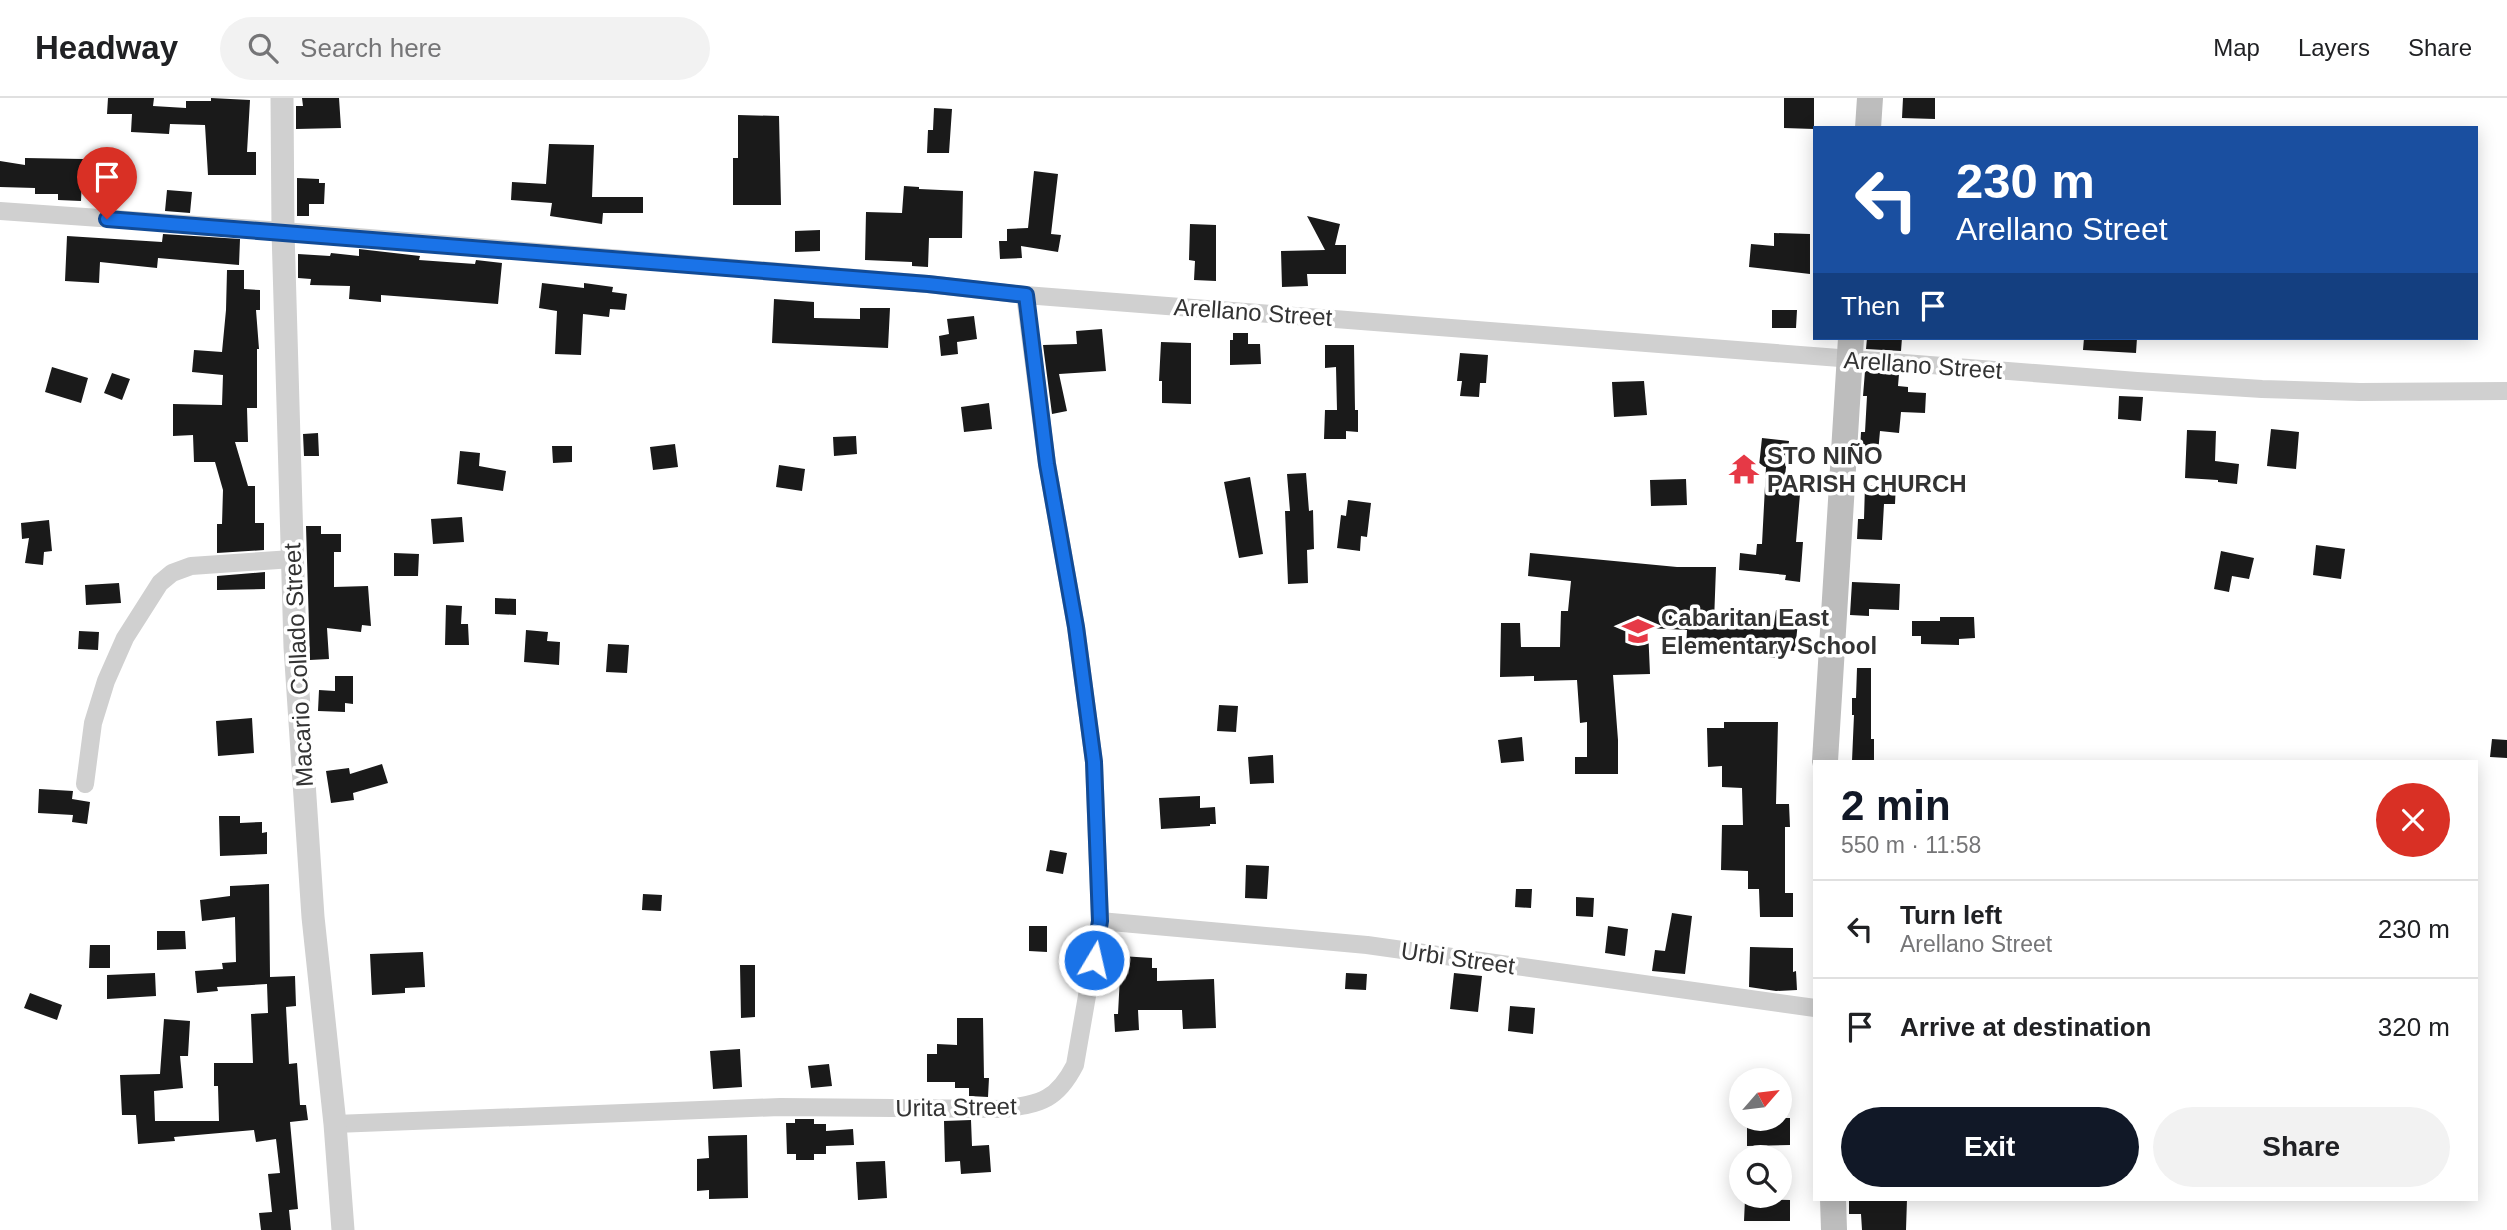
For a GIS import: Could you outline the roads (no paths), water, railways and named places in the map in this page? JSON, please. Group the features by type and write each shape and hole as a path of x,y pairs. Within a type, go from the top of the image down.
{"main road":[{"path":"1868,126 1870,98"},
{"path":"1825,760 1850,349"},
{"path":"1833,1201 1834,1230"}],"street":[{"name":"Macario Collado Street","path":"282,98 283,231 295,647 313,917 335,1124 343,1230"},
{"name":"Arellano Street","path":"0,211 283,231 928,284 1026,295 1850,349 2262,389 2360,392 2507,391"},
{"name":"Urita Street","path":"335,1124 780,1107 1004,1109 1028,1106 1050,1098 1065,1084 1075,1065 1100,921 1094,762 1076,627 1047,464 1026,295"},
{"path":"85,784 93,723 106,681 125,638 160,583 172,573 191,566 292,559"},
{"name":"Urbi Street","path":"1100,921 1367,946 1813,1008"}],"place":[{"name":"STO NIÑO PARISH CHURCH","path":"1744,469"},
{"name":"Cabaritan East Elementary School","path":"1638,631"}]}
